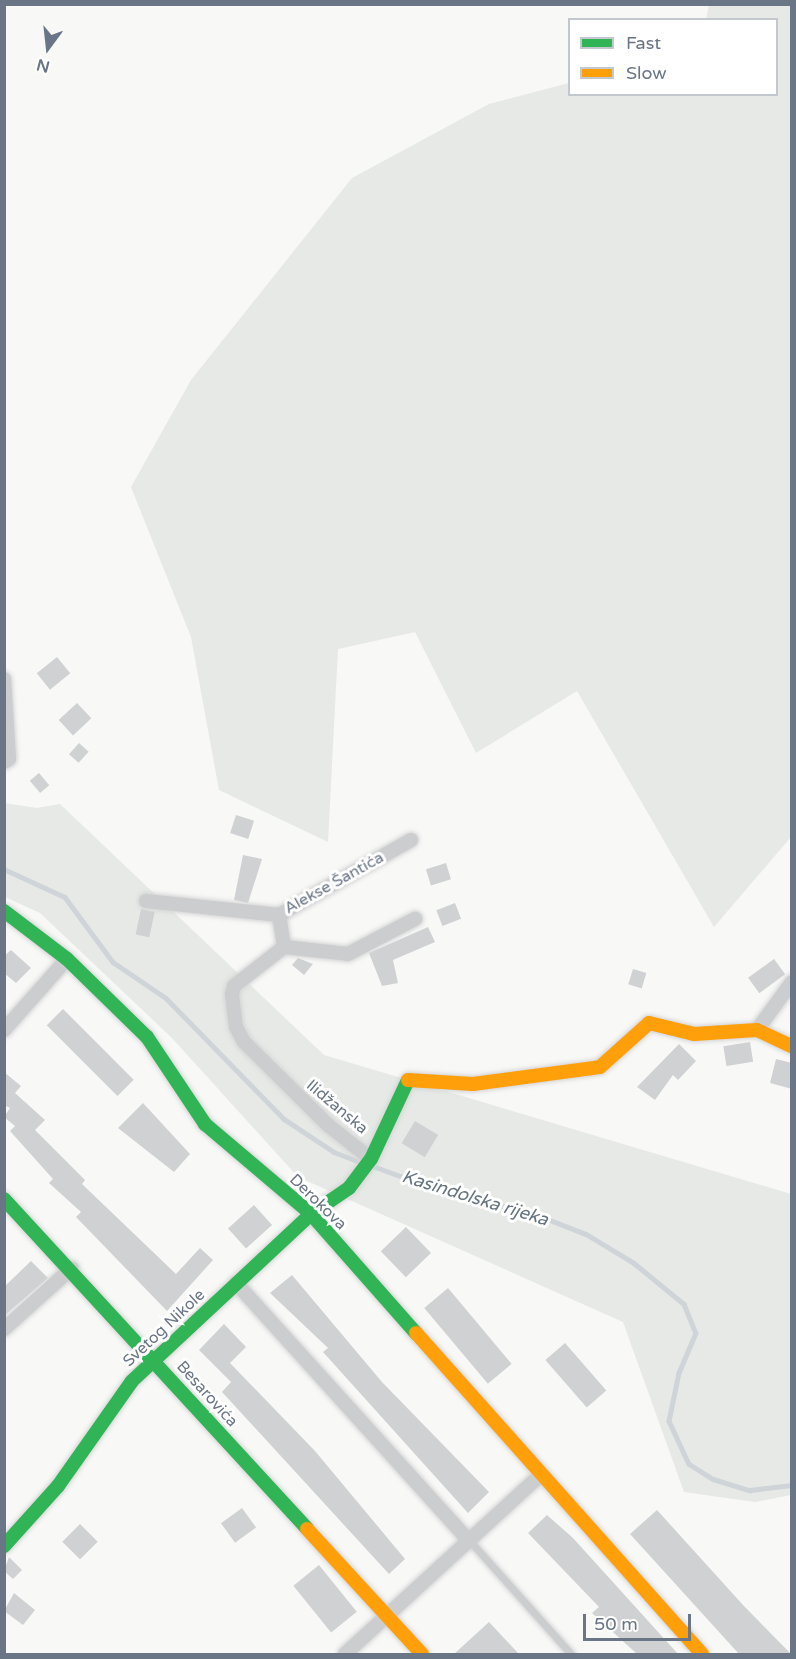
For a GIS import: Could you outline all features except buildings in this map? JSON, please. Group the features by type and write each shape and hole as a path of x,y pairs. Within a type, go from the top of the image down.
{"street":[{"path":"4,679 9,759 4,762"},
{"name":"Alekse Šantića","path":"146,901 279,915 411,840"},
{"name":"Derokova","path":"4,911 67,959 147,1037 205,1124 311,1214 539,1476 702,1654"},
{"path":"279,915 284,946 348,954 415,919"},
{"name":"Ilidžanska","path":"284,946 234,986 236,1027 256,1056 371,1159 410,1076 473,1084 600,1067 649,1023 694,1034 757,1030 792,1046"},
{"path":"4,1030 67,959"},
{"path":"757,1030 792,982"},
{"name":"Svetog Nikole","path":"4,1546 58,1486 114,1402 236,1283 311,1214 349,1188 371,1159"},
{"name":"Besarovića","path":"4,1198 72,1268 422,1654"},
{"path":"4,1329 72,1268"},
{"path":"236,1283 467,1539"},
{"path":"345,1654 384,1614 539,1476"}],"lane":[{"path":"467,1539 571,1654"}],"shaded area":[{"path":"709,5 791,5 791,837 714,927 577,691 476,753 415,632 338,649 328,842 219,790 191,637 131,487 191,380 352,178 489,104 568,83 568,96 778,96 778,18 706,18"},
{"path":"4,803 37,808 60,804 324,1055 791,1194 791,1495 755,1502 684,1492 623,1322 298,1177 172,1038 40,913 5,897"}],"waterway":[{"name":"Kasindolska rijeka","path":"4,869 65,897 113,962 166,998 284,1119 334,1152 363,1163"},
{"name":"Kasindolska rijeka","path":"373,1166 449,1194 527,1211 586,1234 634,1263 684,1304 696,1333 679,1373 669,1421 689,1464 713,1479 750,1490 792,1485"}],"traffic: fast":[{"path":"4,911 67,959 147,1037 205,1124 311,1214 416,1333"},
{"path":"4,1546 58,1486 132,1381 311,1214 349,1188 371,1159 408,1080"},
{"path":"4,1199 307,1529"}],"traffic: slow":[{"path":"408,1080 473,1084 600,1067 649,1023 694,1034 757,1030 792,1046"},
{"path":"416,1333 702,1654"},
{"path":"307,1529 422,1654"}]}
